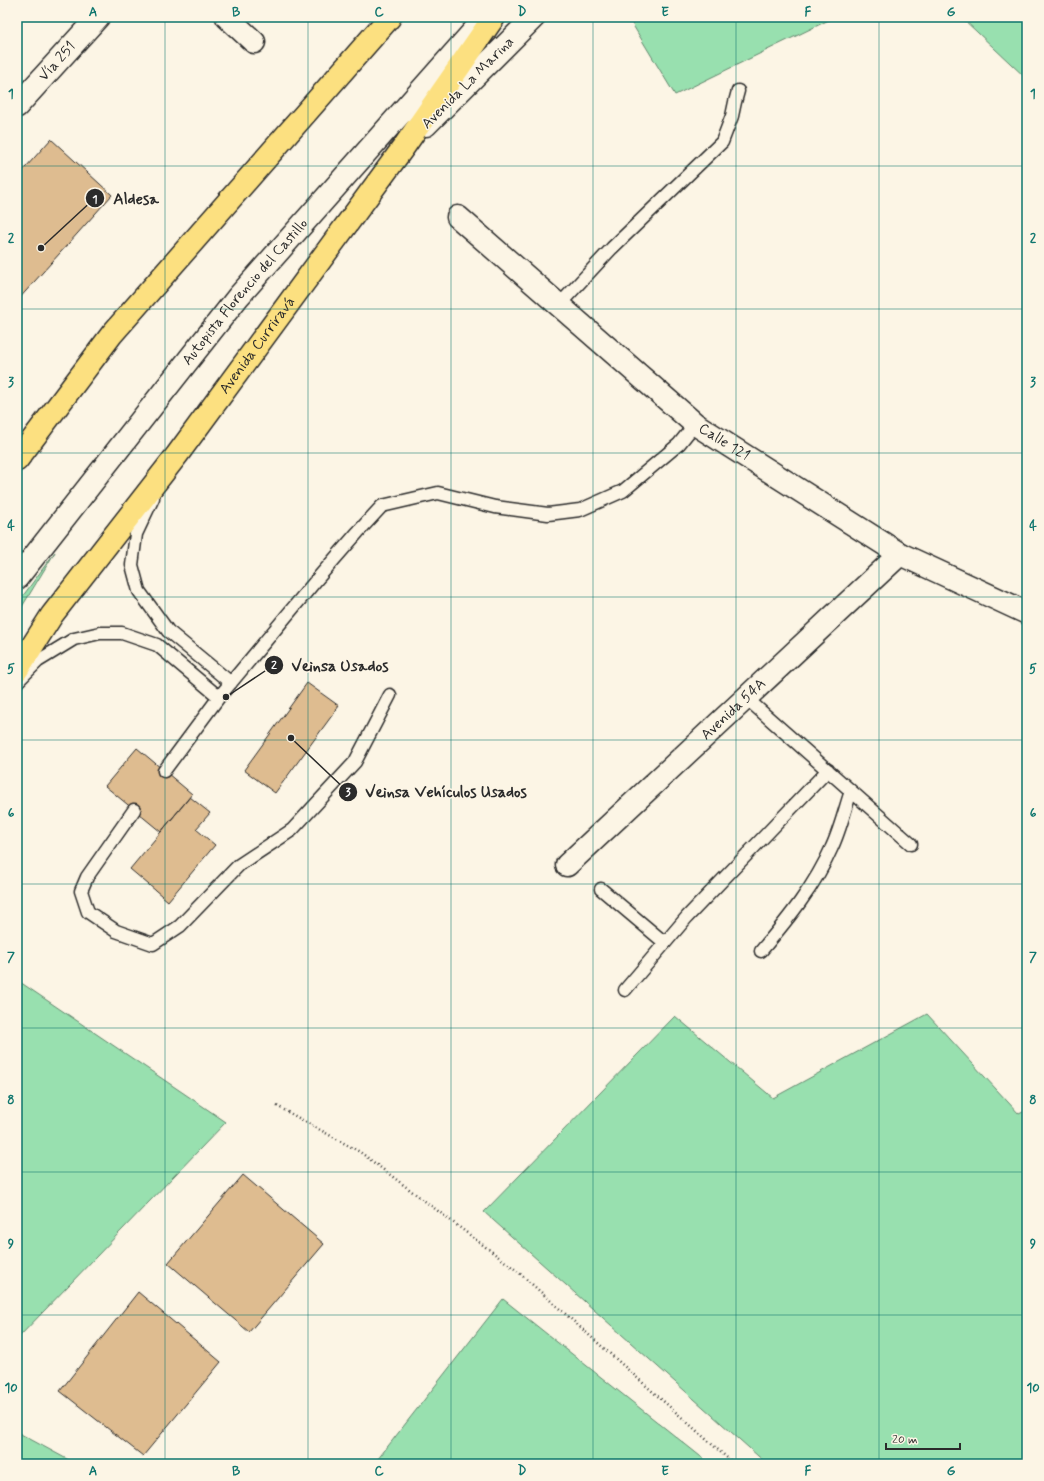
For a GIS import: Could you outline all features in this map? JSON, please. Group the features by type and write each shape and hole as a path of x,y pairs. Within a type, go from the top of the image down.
{"highway":[{"path":"17,460 112,334 390,17"},
{"name":"Avenida Curriravá","path":"17,670 52,615 177,455 403,148 494,17"}],"street":[{"name":"Vía 251","path":"17,106 98,17"},
{"path":"227,17 254,42"},
{"name":"Autopista Florencio del Castillo","path":"17,578 238,297 486,17"},
{"name":"Avenida La Marina","path":"403,148 534,17"},
{"name":"Calle 121","path":"458,217 695,424 900,554 1027,613"},
{"name":"Avenida 54A","path":"567,865 900,554"}],"lane":[{"path":"559,305 612,248 722,142 732,116 734,102 738,91"},
{"path":"164,771 219,697 343,549 382,506 438,493 495,507 548,514 580,510 623,491 679,444 695,424"},
{"path":"177,455 152,500 136,534 132,565 139,591 168,631 231,683"},
{"path":"17,682 38,661 74,639 100,633 122,634 157,645 219,697"},
{"path":"134,810 87,877 81,891 88,912 116,931 153,944 180,926 239,866 292,830 355,762 390,695"},
{"path":"746,698 911,844"},
{"path":"625,990 687,917 828,770"},
{"path":"761,951 790,916 813,884 833,846 851,791"},
{"path":"600,889 665,943"}],"path":[{"path":"277,1106 360,1152 516,1270 734,1464"}],"green space":[{"path":"628,17 835,17 675,95"},
{"path":"961,17 1027,17 1027,79"},
{"path":"55,552 17,615 17,604"},
{"path":"17,980 226,1122 17,1339"},
{"path":"927,1014 1019,1114 1027,1110 1027,1464 767,1464 484,1212 675,1016 773,1098"},
{"path":"503,1299 710,1464 374,1464"},
{"path":"17,1432 76,1464 17,1464"}],"building":[{"path":"51,139 112,195 17,301 17,177"},
{"path":"307,683 339,706 275,793 244,770"},
{"path":"137,748 192,794 161,832 105,786"},
{"path":"190,797 210,813 196,829 215,845 168,901 130,869"},
{"path":"243,1175 324,1244 249,1332 168,1263"},
{"path":"138,1292 221,1362 143,1456 60,1391"}],"place":[{"name":"Aldesa","path":"41,248"},
{"name":"Veinsa Usados","path":"226,697"},
{"name":"Veinsa Vehículos Usados","path":"291,738"}]}
